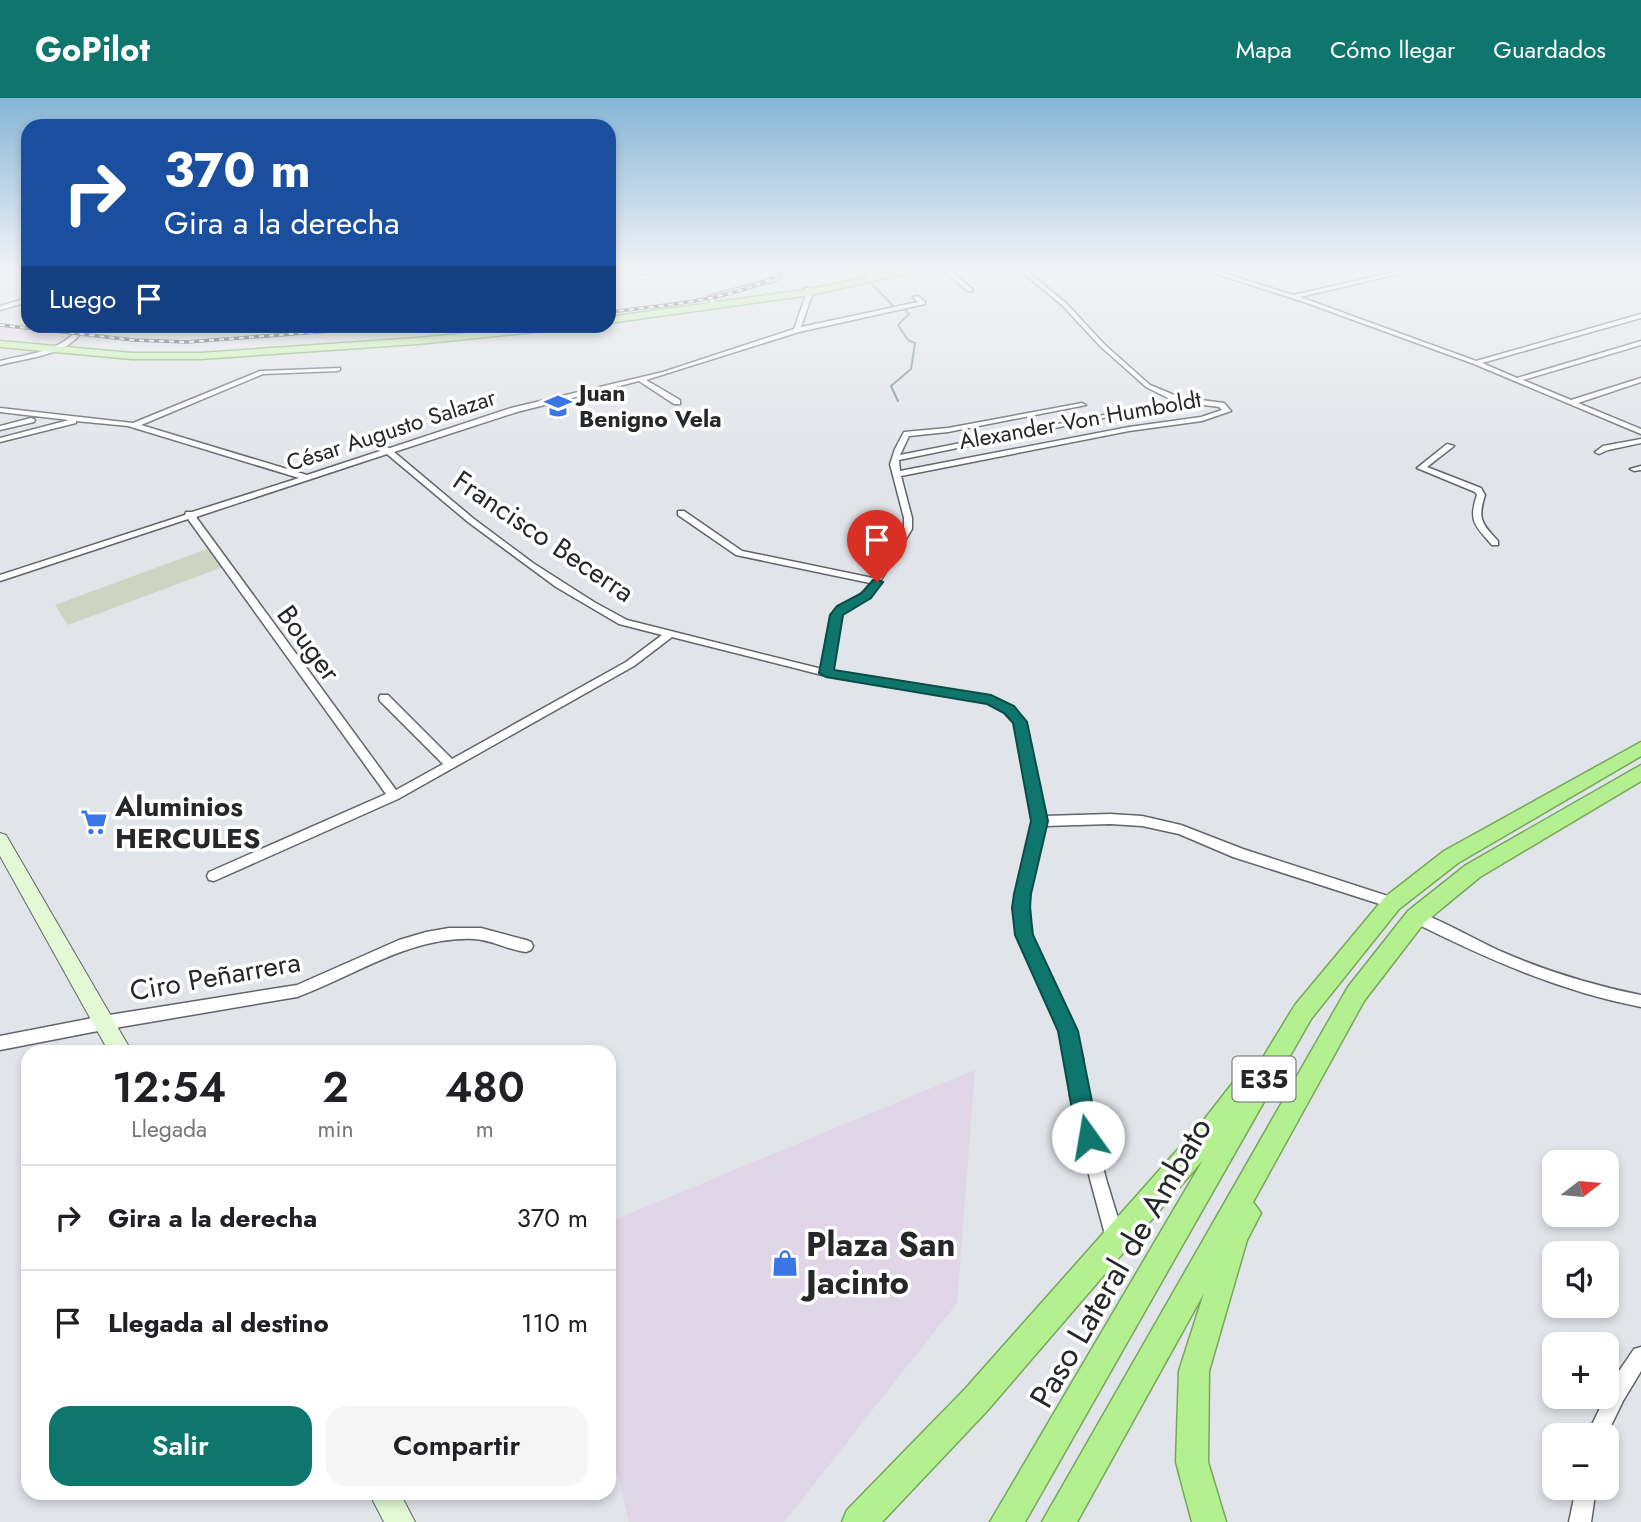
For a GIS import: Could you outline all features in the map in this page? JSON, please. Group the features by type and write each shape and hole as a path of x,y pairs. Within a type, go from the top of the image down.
{"highway":[{"name":"Paso Lateral de Ambato","path":"1007,1522 1303,1012 1392,903 1451,857 1641,748"},
{"name":"E35","path":"1059,1522 1356,994 1416,917 1473,871 1641,772"},
{"path":"1209,1522 1192,1462 1194,1371 1235,1236 1344,1038 1356,994"},
{"path":"859,1522 976,1399 1212,1130 1303,1012"}],"main road":[{"path":"0,337 159,352 236,351 447,333"},
{"path":"0,344 132,356 200,356 493,333"},
{"path":"0,840 117,1045"},
{"path":"388,1500 400,1522"}],"street":[{"path":"0,363 52,349 78,336 78,333"},
{"name":"César Augusto Salazar","path":"0,578 189,514 307,478 386,449 533,404 642,380 786,333"},
{"name":"Alexander Von Humboldt","path":"897,474 1129,429 1202,419 1227,411 1222,405 1177,399 1148,386 1091,333"},
{"path":"1394,333 1519,380 1641,432"},
{"path":"1476,363 1580,333"},
{"path":"1519,380 1641,343"},
{"path":"135,425 262,372 338,369"},
{"path":"642,380 677,402"},
{"path":"1573,402 1641,380"},
{"name":"Alexander Von Humboldt","path":"895,458 907,434 948,430 1082,405"},
{"path":"0,410 135,425 307,478"},
{"path":"826,673 837,615 842,609 867,596 909,523 893,464 895,458 1108,415"},
{"path":"0,440 84,418"},
{"path":"0,428 31,420"},
{"path":"1600,452 1606,448 1641,442"},
{"path":"1450,446 1421,468 1478,490 1481,495 1474,515 1475,521 1495,543"},
{"name":"Francisco Becerra","path":"386,449 468,521 598,609 623,622 826,673 991,700 1009,710 1020,722 1040,821 1022,894 1024,935 1068,1031 1075,1058 1078,1096 1115,1238"},
{"path":"681,513 735,552 877,582"},
{"name":"Bouger","path":"189,514 394,796"},
{"path":"214,876 394,796 629,664 670,634"},
{"path":"384,698 450,764"},
{"path":"1040,821 1110,819 1181,830 1238,853 1392,903"},
{"path":"1416,917 1465,942 1527,968 1641,1001"},
{"name":"Ciro Peñarrera","path":"0,1043 297,991 396,946 432,934 475,933 526,946"},
{"path":"1602,1423 1627,1372 1641,1356"},
{"path":"1580,1522 1584,1500"}],"shaded area":[{"path":"0,333 59,333 69,336 62,342 0,336"},
{"name":"Plaza San Jacinto","path":"975,1070 957,1303 784,1522 629,1522 616,1467 616,1219"}],"green space":[{"path":"215,546 231,564 68,625 55,605"}],"waterway":[{"path":"898,401 891,386 911,369 915,343 908,340 904,333"}],"railway":[{"path":"76,333 187,342 299,333"}],"place":[{"name":"Juan Benigno Vela","path":"558,406"},
{"name":"Aluminios HERCULES","path":"94,822"},
{"name":"Plaza San Jacinto","path":"785,1263"}],"route":[{"path":"877,582 867,596 842,609 837,615 826,673 991,700 1009,710 1020,722 1040,821 1022,894 1024,935 1068,1031 1075,1058 1078,1096 1088,1137"}]}
